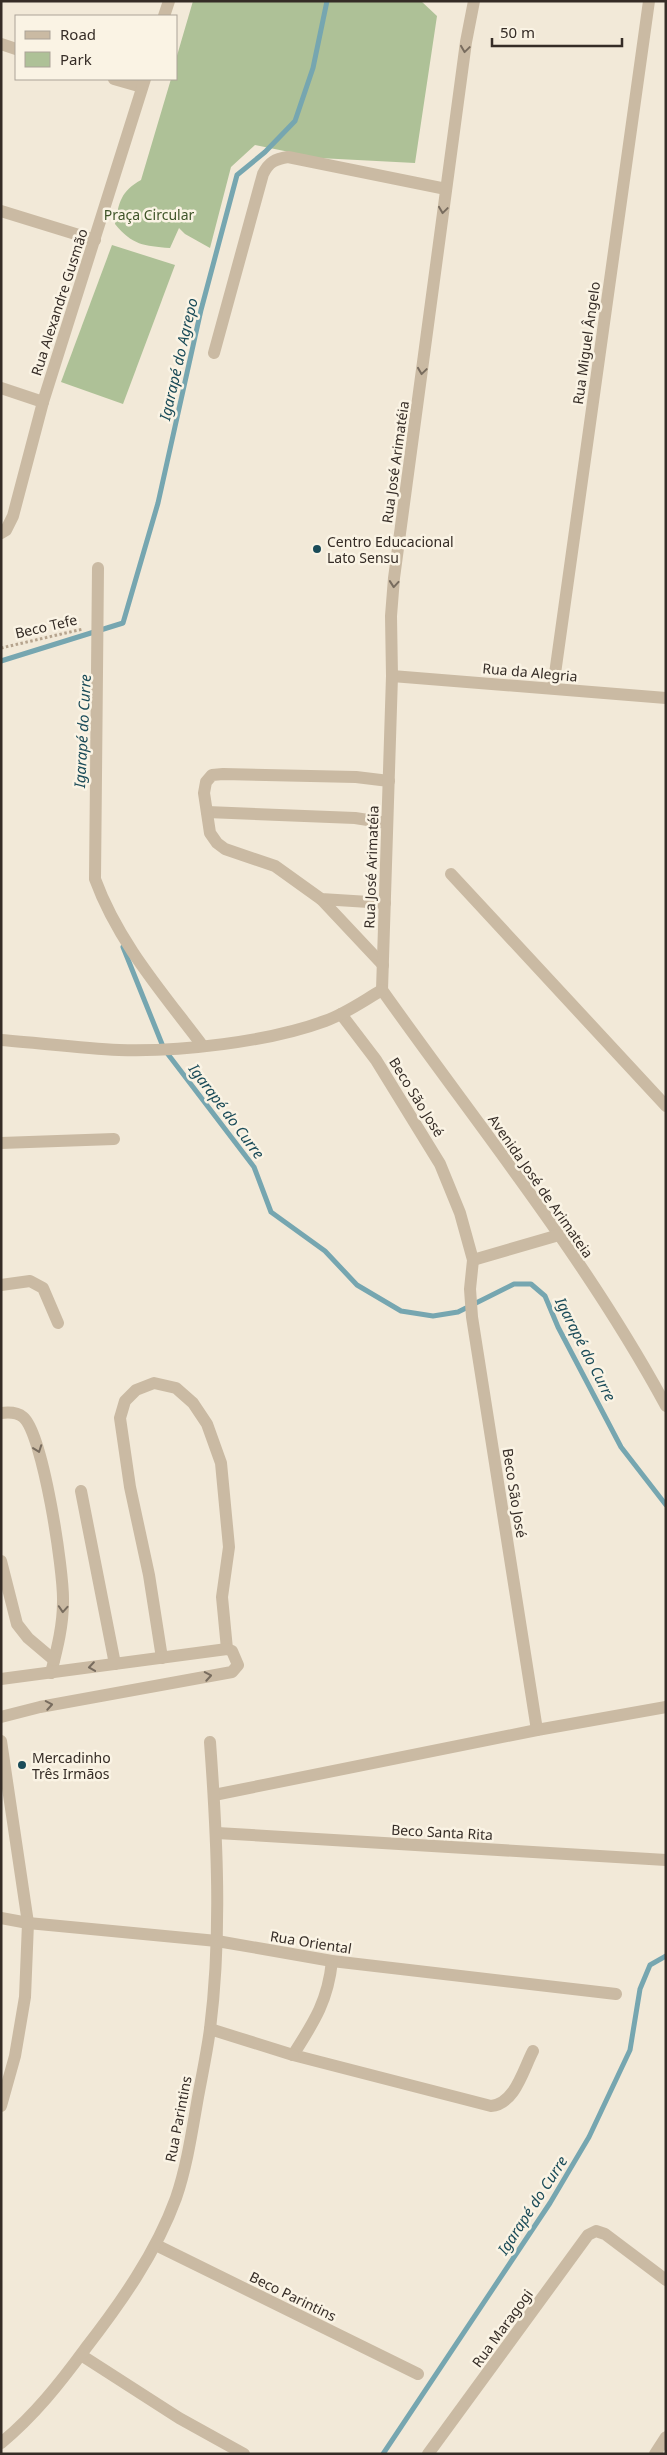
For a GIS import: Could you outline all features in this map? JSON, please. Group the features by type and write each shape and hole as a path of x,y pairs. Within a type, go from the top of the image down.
{"street":[{"path":"164,15 169,1"},
{"name":"Rua José Arimatéia","path":"382,990 392,676 391,616 394,578 466,42 474,1"},
{"name":"Rua Miguel Ângelo","path":"553,688 649,1"},
{"path":"1,44 15,49"},
{"path":"121,80 143,83"},
{"name":"Rua Alexandre Gusmão","path":"1,532 6,530 13,516 43,402 143,83"},
{"path":"214,354 264,174 268,166 276,158 288,157 446,189"},
{"path":"1,211 95,240"},
{"path":"1,388 43,402"},
{"path":"98,568 95,879 101,896 132,954 202,1045"},
{"name":"Rua da Alegria","path":"392,676 666,698"},
{"path":"383,965 321,899 283,870 225,849 217,843 210,833 204,793 206,782 212,775 356,777 389,781"},
{"path":"207,812 355,818 387,823"},
{"path":"451,874 666,1106"},
{"path":"321,899 385,902"},
{"path":"1,1040 119,1050 164,1049 260,1038 324,1022 342,1014 382,990"},
{"name":"Avenida José de Arimateia","path":"382,990 444,1078 531,1193 617,1322 666,1406"},
{"name":"Beco São José","path":"342,1014 376,1060 440,1164 460,1213 473,1260 470,1289 472,1317 537,1730"},
{"path":"1,1143 114,1138"},
{"path":"473,1260 559,1235"},
{"path":"1,1285 35,1282 43,1288 58,1323"},
{"path":"652,1381 666,1389"},
{"path":"162,1658 149,1576 130,1487 120,1418 125,1401 136,1390 154,1383 176,1388 192,1403 207,1424 221,1463 229,1547 222,1597 227,1649"},
{"path":"1,1413 11,1412 23,1417 30,1427 42,1460 64,1600 61,1634 51,1673"},
{"path":"81,1492 115,1664"},
{"path":"1,1562 17,1624 28,1638 54,1660"},
{"path":"1,1679 227,1649 232,1651 238,1665 232,1672 40,1707 1,1717"},
{"path":"214,1795 537,1730 666,1707"},
{"path":"1,1742 28,1923 25,1997 15,2056 1,2106"},
{"name":"Rua Parintins","path":"1,2443 16,2431 54,2390 82,2354 156,2245 176,2198 190,2141 210,2029 217,1941 217,1833 210,1742"},
{"name":"Beco Santa Rita","path":"217,1833 666,1860"},
{"name":"Rua Oriental","path":"1,1918 28,1923 217,1941 332,1961 616,1994"},
{"path":"293,2055 320,2014 330,1977 332,1961"},
{"path":"210,2029 293,2055 491,2106 501,2105 510,2098 533,2051"},
{"name":"Rua Maragogi","path":"428,2454 588,2234 596,2231 605,2234 666,2280"},
{"name":"Beco Parintins","path":"156,2245 418,2374"},
{"path":"82,2354 179,2418 244,2454"},
{"path":"655,2454 666,2438"}],"path":[{"name":"Beco Tefe","path":"1,648 96,626"}],"green space":[{"name":"Praça Circular","path":"193,1 421,1 437,16 415,163 319,158 255,145 231,167 210,248 185,234 179,228 170,248 139,243 127,236 115,224 118,209 125,193 141,180 171,80 178,80 178,52"},
{"path":"112,245 175,265 123,404 61,382"}],"waterway":[{"name":"Igarapé do Agrepo","path":"1,661 123,623 158,503 201,310 237,175 265,152 295,121 313,68 327,1"},
{"name":"Igarapé do Curre","path":"123,947 164,1049 254,1167 271,1212 325,1251 357,1285 401,1311 433,1316 458,1312 514,1284 531,1284 545,1296 558,1327 621,1447 666,1505"},
{"name":"Igarapé do Curre","path":"383,2454 550,2203 589,2137 630,2050 640,1989 650,1965 666,1956"}],"place":[{"name":"Centro Educacional Lato Sensu","path":"317,549"},
{"name":"Mercadinho Três Irmãos","path":"22,1765"}]}
